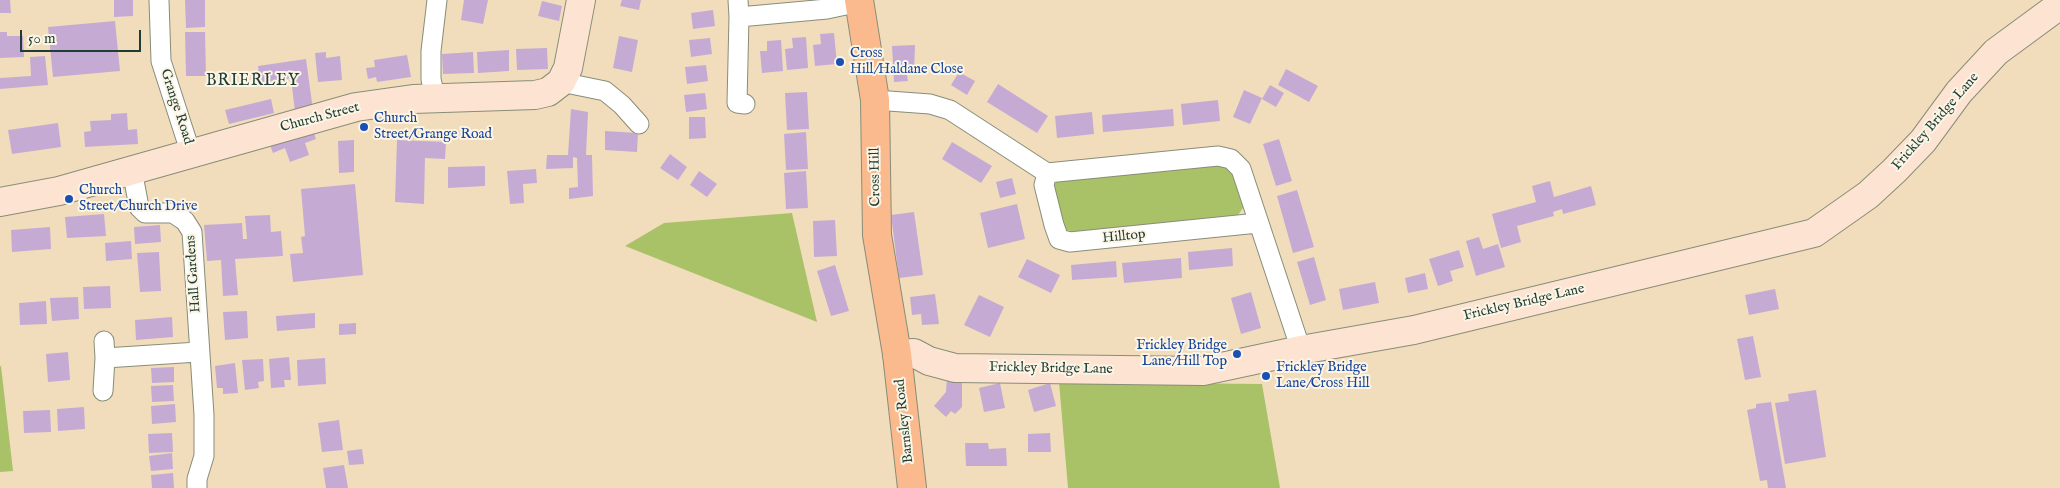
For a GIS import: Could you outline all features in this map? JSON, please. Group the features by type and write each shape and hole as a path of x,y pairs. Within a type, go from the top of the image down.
{"highway":[{"name":"Cross Hill","path":"859,1 875,100 877,235 898,354"},
{"name":"Barnsley Road","path":"898,354 912,488"}],"street":[{"name":"Grange Road","path":"159,0 161,61 191,154"},
{"path":"434,98 431,79 431,50 438,0"},
{"path":"581,0 568,68 561,82 605,91 622,105 638,124"},
{"path":"745,104 737,103 738,8 827,9 859,1"},
{"name":"Frickley Bridge Lane","path":"898,354 914,353 929,361 955,368 1203,372 1301,350 1414,330 1814,234 1868,194 1894,171 1923,141 1959,92 1996,52 2060,5"},
{"name":"Church Street","path":"0,202 59,191 356,107 434,98 535,95 548,92 561,82"},
{"path":"875,100 930,104 950,110 1047,173 1218,156 1231,159 1241,169 1301,350"},
{"name":"Hall Gardens","path":"132,170 139,207 145,213 174,214 186,221 192,232 198,352 204,415 204,456 197,479 197,488"},
{"name":"Hilltop","path":"1047,173 1044,185 1054,225 1059,239 1070,242 1258,224"},
{"path":"103,391 104,350 198,352"}],"green space":[{"path":"1211,163 1231,169 1245,205 1236,218 1079,233 1067,230 1061,223 1053,188 1056,181"},
{"path":"792,213 817,322 625,246 664,223"},
{"path":"0,366 13,471 0,472"},
{"path":"1059,382 1262,384 1280,488 1068,488"}],"building":[{"path":"0,0 10,0 11,13 0,13"},
{"path":"114,0 133,0 133,16 114,17"},
{"path":"185,0 205,0 205,27 186,28"},
{"path":"464,0 488,0 483,24 461,20"},
{"path":"622,0 641,0 639,10 620,6"},
{"path":"542,1 562,6 559,21 538,16"},
{"path":"713,10 715,26 693,29 691,13"},
{"path":"115,21 120,71 53,77 48,27"},
{"path":"0,32 7,32 7,36 23,36 24,57 0,58"},
{"path":"185,32 205,32 206,76 186,76"},
{"path":"834,33 837,64 815,66 813,45 821,44 820,34"},
{"path":"619,36 638,40 632,72 613,68"},
{"path":"806,37 808,68 787,70 785,49 793,48 792,38"},
{"path":"710,38 712,54 691,57 689,40"},
{"path":"781,40 783,71 762,73 760,51 767,51 767,41"},
{"path":"915,45 914,74 907,75 908,81 894,82 892,46"},
{"path":"547,48 548,69 517,70 516,49"},
{"path":"509,50 509,71 478,73 477,52"},
{"path":"326,52 326,58 340,56 342,80 318,82 315,53"},
{"path":"473,52 474,73 443,74 442,54"},
{"path":"407,55 411,77 377,82 376,77 368,79 366,68 375,67 374,60"},
{"path":"45,56 48,85 0,89 0,78 31,76 30,57"},
{"path":"306,59 313,110 295,112 291,78 260,83 258,66"},
{"path":"706,65 708,81 687,84 685,67"},
{"path":"1286,69 1318,86 1309,102 1278,85"},
{"path":"959,72 975,81 967,95 951,85"},
{"path":"998,84 1048,116 1037,133 987,102"},
{"path":"1270,85 1284,93 1276,107 1262,99"},
{"path":"1244,90 1262,98 1250,124 1233,117"},
{"path":"807,92 809,129 787,130 785,93"},
{"path":"705,93 707,109 686,112 684,95"},
{"path":"271,99 274,113 229,124 225,110"},
{"path":"1218,100 1220,121 1183,125 1181,104"},
{"path":"571,109 588,112 586,155 592,155 593,196 569,199 569,188 578,187 577,158 573,157 573,168 546,169 547,155 568,155"},
{"path":"1173,109 1174,126 1103,132 1102,115"},
{"path":"1092,112 1094,134 1057,138 1055,116"},
{"path":"127,113 128,130 137,129 138,144 85,147 84,132 91,131 90,121 111,120 111,114"},
{"path":"689,117 705,117 706,138 689,139"},
{"path":"58,123 61,147 12,154 8,130"},
{"path":"311,124 316,139 305,143 309,155 290,162 285,148 273,153 268,140"},
{"path":"605,131 638,133 637,152 605,150"},
{"path":"806,132 808,169 786,170 784,134"},
{"path":"1279,139 1292,181 1276,186 1263,144"},
{"path":"354,140 354,172 339,173 338,141"},
{"path":"397,140 446,142 445,159 425,158 424,204 395,202"},
{"path":"952,142 992,166 981,183 942,159"},
{"path":"670,154 687,167 678,180 660,168"},
{"path":"485,166 485,186 448,188 448,167"},
{"path":"536,169 537,183 523,184 524,203 510,204 507,171"},
{"path":"699,171 717,184 707,197 690,185"},
{"path":"806,171 808,208 786,209 784,173"},
{"path":"1012,178 1016,194 1000,198 996,182"},
{"path":"1550,181 1554,197 1591,186 1596,205 1563,214 1562,209 1553,212 1554,216 1517,226 1521,242 1501,248 1492,214 1536,202 1532,186"},
{"path":"355,184 363,275 293,282 290,254 303,253 301,237 305,236 301,189"},
{"path":"1297,190 1314,247 1293,253 1277,196"},
{"path":"1017,204 1025,239 988,248 980,213"},
{"path":"914,212 923,275 899,278 891,215"},
{"path":"104,214 106,236 67,238 65,217"},
{"path":"270,215 271,232 281,231 283,256 235,259 238,295 223,296 221,260 207,261 204,225 242,223 243,239 247,239 245,216"},
{"path":"835,220 837,256 814,257 813,221"},
{"path":"160,225 161,242 135,244 134,227"},
{"path":"50,227 51,249 12,252 11,230"},
{"path":"1479,237 1483,249 1498,244 1505,267 1476,276 1466,241"},
{"path":"131,241 132,259 106,261 105,243"},
{"path":"1232,248 1233,266 1189,270 1188,252"},
{"path":"1459,250 1464,267 1450,271 1453,281 1438,286 1429,259"},
{"path":"159,252 161,291 140,292 137,253"},
{"path":"1314,257 1326,300 1310,305 1297,262"},
{"path":"1181,258 1182,278 1124,283 1122,263"},
{"path":"1027,259 1060,275 1051,293 1018,277"},
{"path":"1116,261 1117,277 1072,280 1071,265"},
{"path":"835,265 849,311 831,316 817,271"},
{"path":"1425,273 1428,289 1408,293 1405,278"},
{"path":"1375,282 1379,303 1343,310 1339,289"},
{"path":"110,286 111,308 84,309 83,287"},
{"path":"1775,289 1779,309 1749,315 1745,295"},
{"path":"1251,292 1261,328 1241,334 1231,298"},
{"path":"935,294 939,324 922,325 921,314 912,315 910,297"},
{"path":"979,295 1004,307 990,337 964,325"},
{"path":"78,297 79,319 52,321 50,298"},
{"path":"46,301 47,324 20,325 19,303"},
{"path":"247,311 248,338 225,340 223,312"},
{"path":"315,313 315,328 277,331 276,316"},
{"path":"172,317 173,337 136,340 135,320"},
{"path":"356,323 356,334 339,335 339,324"},
{"path":"1753,336 1761,377 1745,380 1737,339"},
{"path":"68,352 70,380 48,382 46,354"},
{"path":"289,357 291,380 284,380 285,387 271,388 269,359"},
{"path":"325,358 326,384 298,386 297,360"},
{"path":"263,359 264,381 258,382 259,388 245,390 242,360"},
{"path":"235,363 238,393 223,394 223,388 217,388 215,366"},
{"path":"174,367 174,382 152,383 151,368"},
{"path":"947,377 962,377 962,407 955,414 951,411 946,417 934,406 946,392"},
{"path":"1000,383 1005,408 984,412 979,388"},
{"path":"1050,383 1056,406 1034,412 1028,390"},
{"path":"173,385 174,401 152,402 151,386"},
{"path":"1816,390 1826,457 1785,464 1775,403 1789,401 1788,394"},
{"path":"1771,402 1786,488 1768,488 1767,480 1760,481 1747,410 1756,408 1756,404"},
{"path":"175,404 176,422 152,424 151,406"},
{"path":"84,407 85,429 58,431 57,409"},
{"path":"50,410 51,432 24,433 23,411"},
{"path":"339,420 343,450 322,452 318,423"},
{"path":"172,433 173,452 149,453 148,434"},
{"path":"1050,433 1051,452 1028,452 1028,434"},
{"path":"965,443 988,443 989,449 1006,448 1007,466 966,466"},
{"path":"362,449 364,464 349,465 347,451"},
{"path":"172,453 173,469 151,471 149,456"},
{"path":"344,465 348,488 326,488 323,468"},
{"path":"173,473 174,488 152,488 151,475"}],"place":[{"name":"Cross Hill/Haldane Close","path":"840,62"},
{"name":"Church Street/Grange Road","path":"364,127"},
{"name":"Church Street/Church Drive","path":"69,199"},
{"name":"Frickley Bridge Lane/Hill Top","path":"1237,354"},
{"name":"Frickley Bridge Lane/Cross Hill","path":"1266,376"}],"district":[{"name":"BRIERLEY","path":"253,82"}]}
